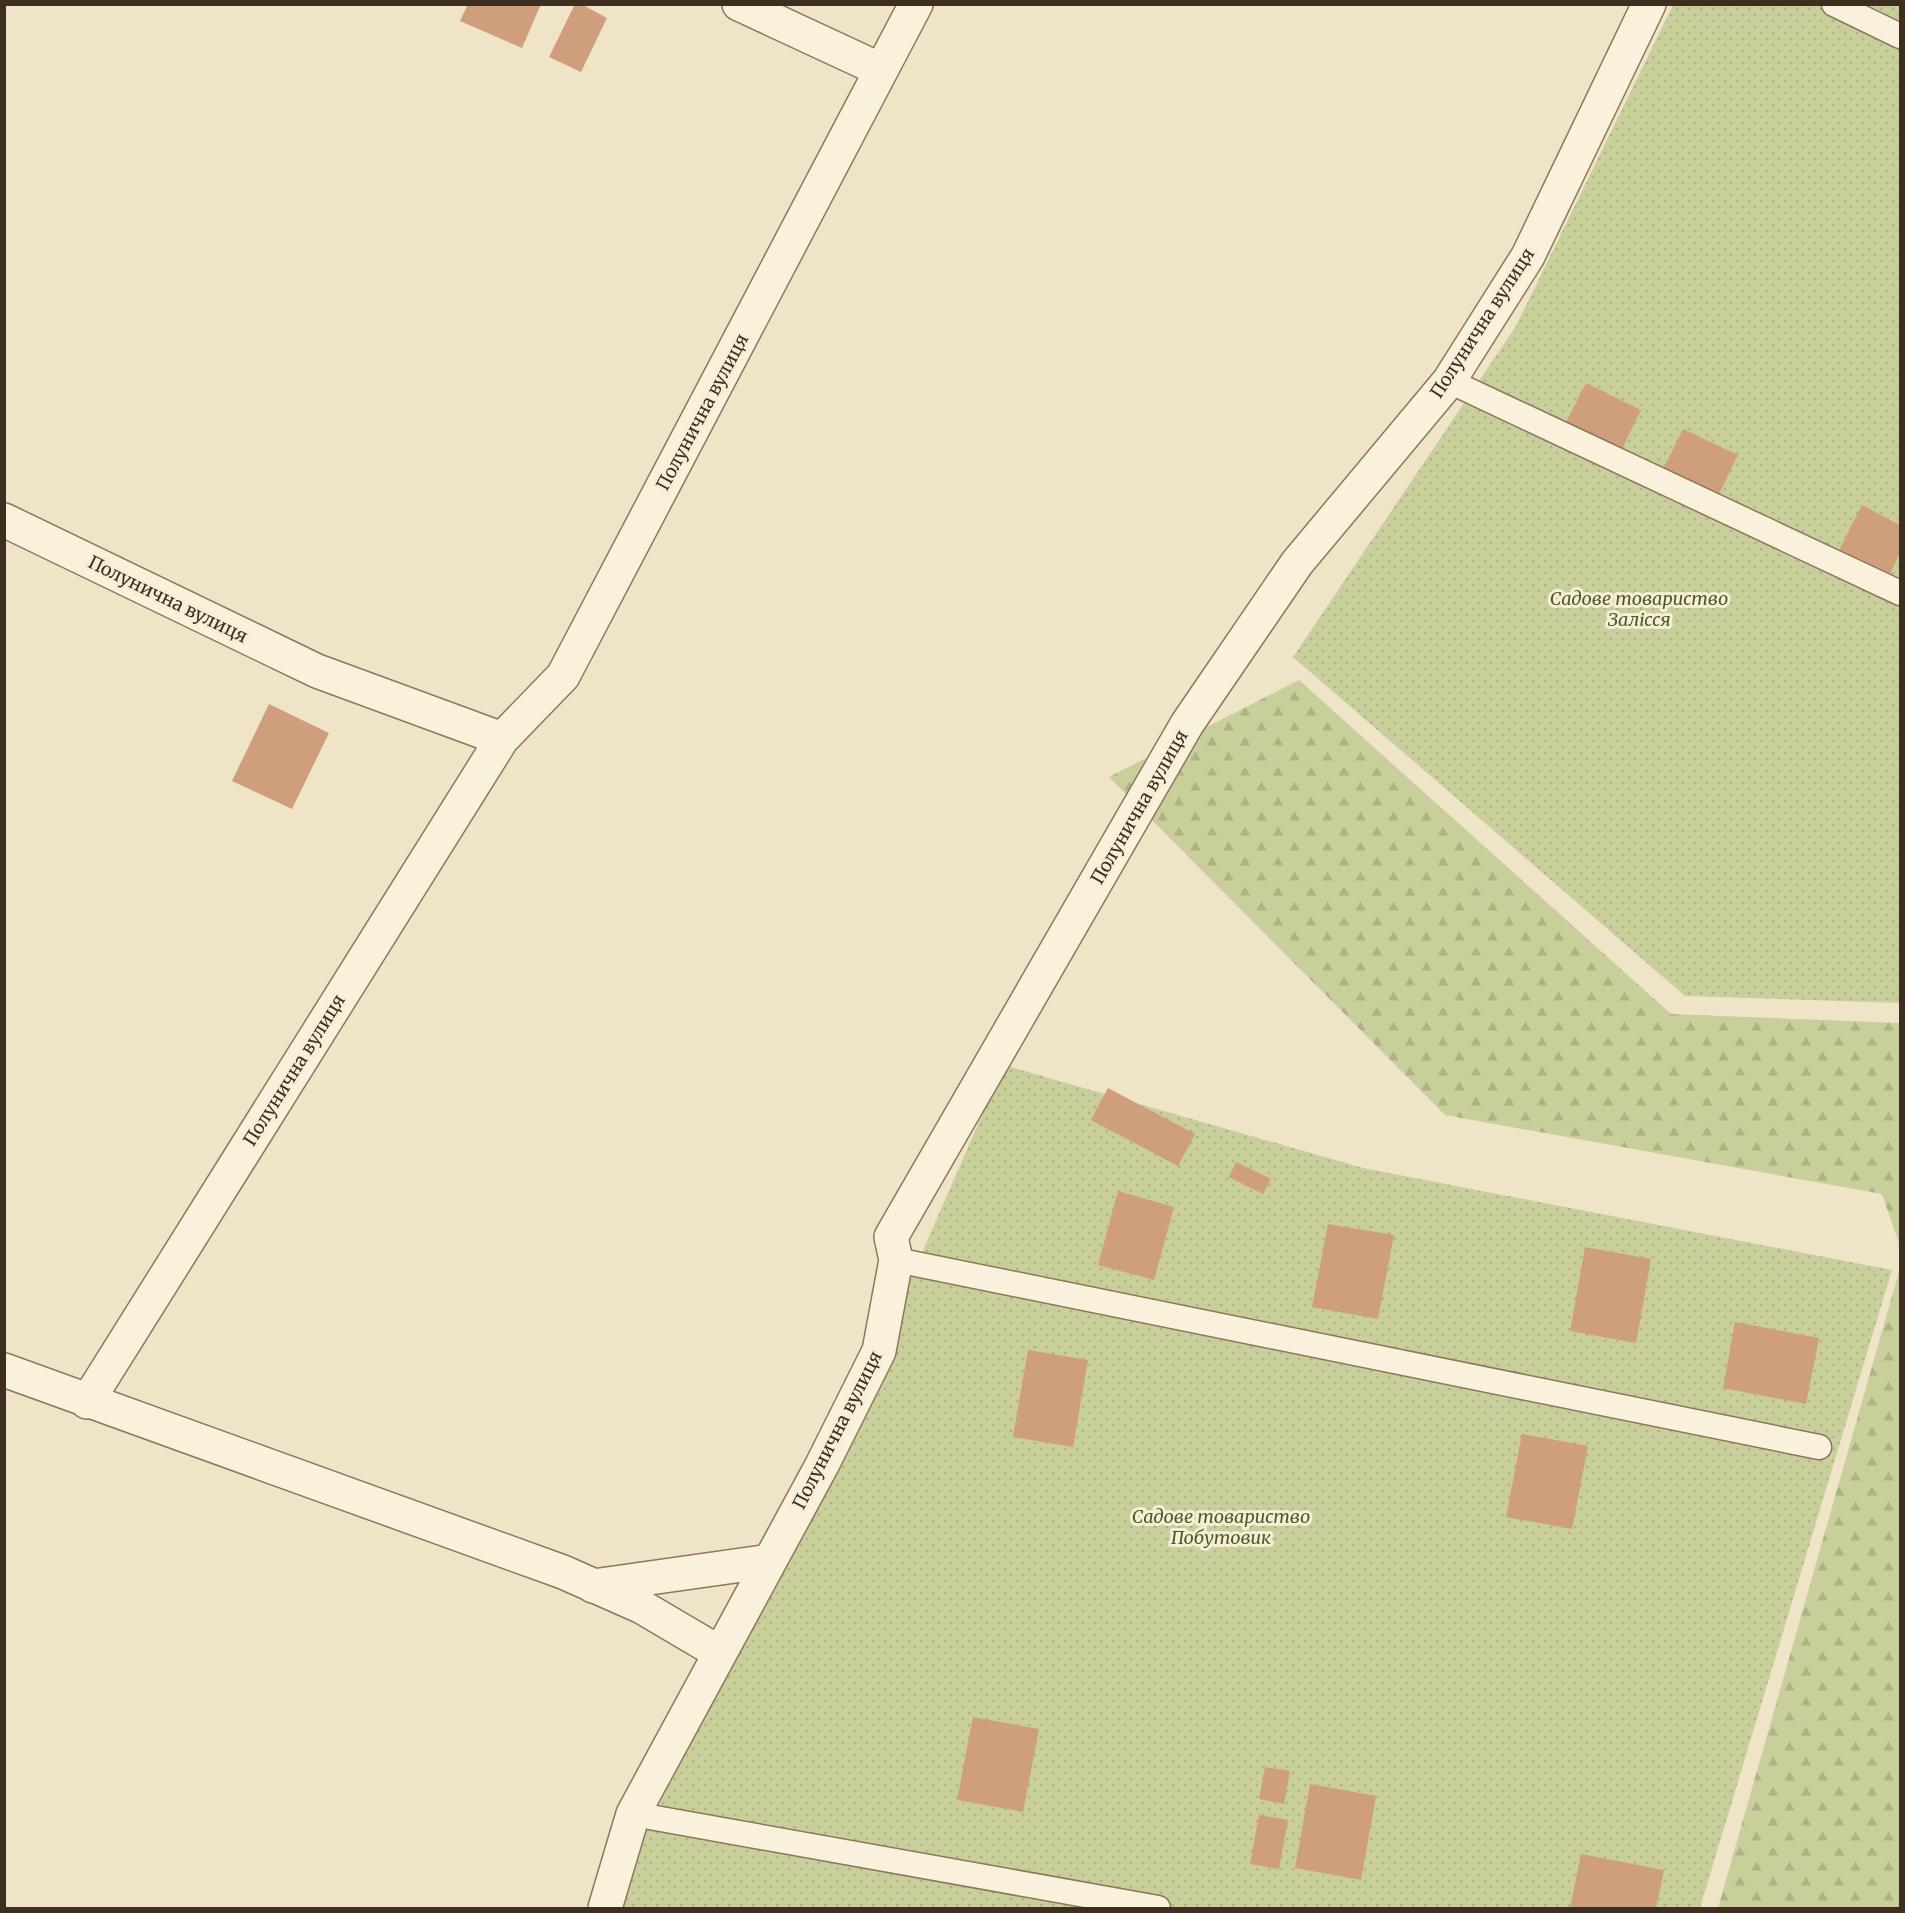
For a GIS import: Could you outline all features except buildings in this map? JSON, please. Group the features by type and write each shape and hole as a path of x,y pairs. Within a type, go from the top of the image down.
{"street":[{"path":"739,4 881,70"},
{"name":"Полунична вулиця","path":"87,1402 502,739 563,676 916,4"},
{"name":"Полунична вулиця","path":"605,1908 633,1814 770,1561 879,1351 896,1260 891,1237 1187,724 1297,563 1449,381 1528,256 1649,4"},
{"name":"Полунична вулиця","path":"4,520 317,671 502,739"},
{"path":"4,1370 87,1402 552,1568 642,1607 720,1653"},
{"path":"593,1586 770,1561"}],"lane":[{"path":"1834,4 1900,36"},
{"path":"1449,381 1900,593"},
{"path":"896,1260 1819,1448"},
{"path":"633,1814 1158,1908"}],"green space":[{"name":"Садове товариство Залісся","path":"1673,5 1900,5 1900,1003 1685,996 1293,657 1516,326"},
{"path":"1299,680 1671,1014 1900,1023 1900,1246 1882,1194 1445,1115 1109,777"},
{"name":"Садове товариство Побутовик","path":"1004,1065 1363,1168 1892,1270 1700,1908 618,1908 624,1874 817,1493"},
{"path":"1900,1268 1900,1908 1718,1908"}]}
